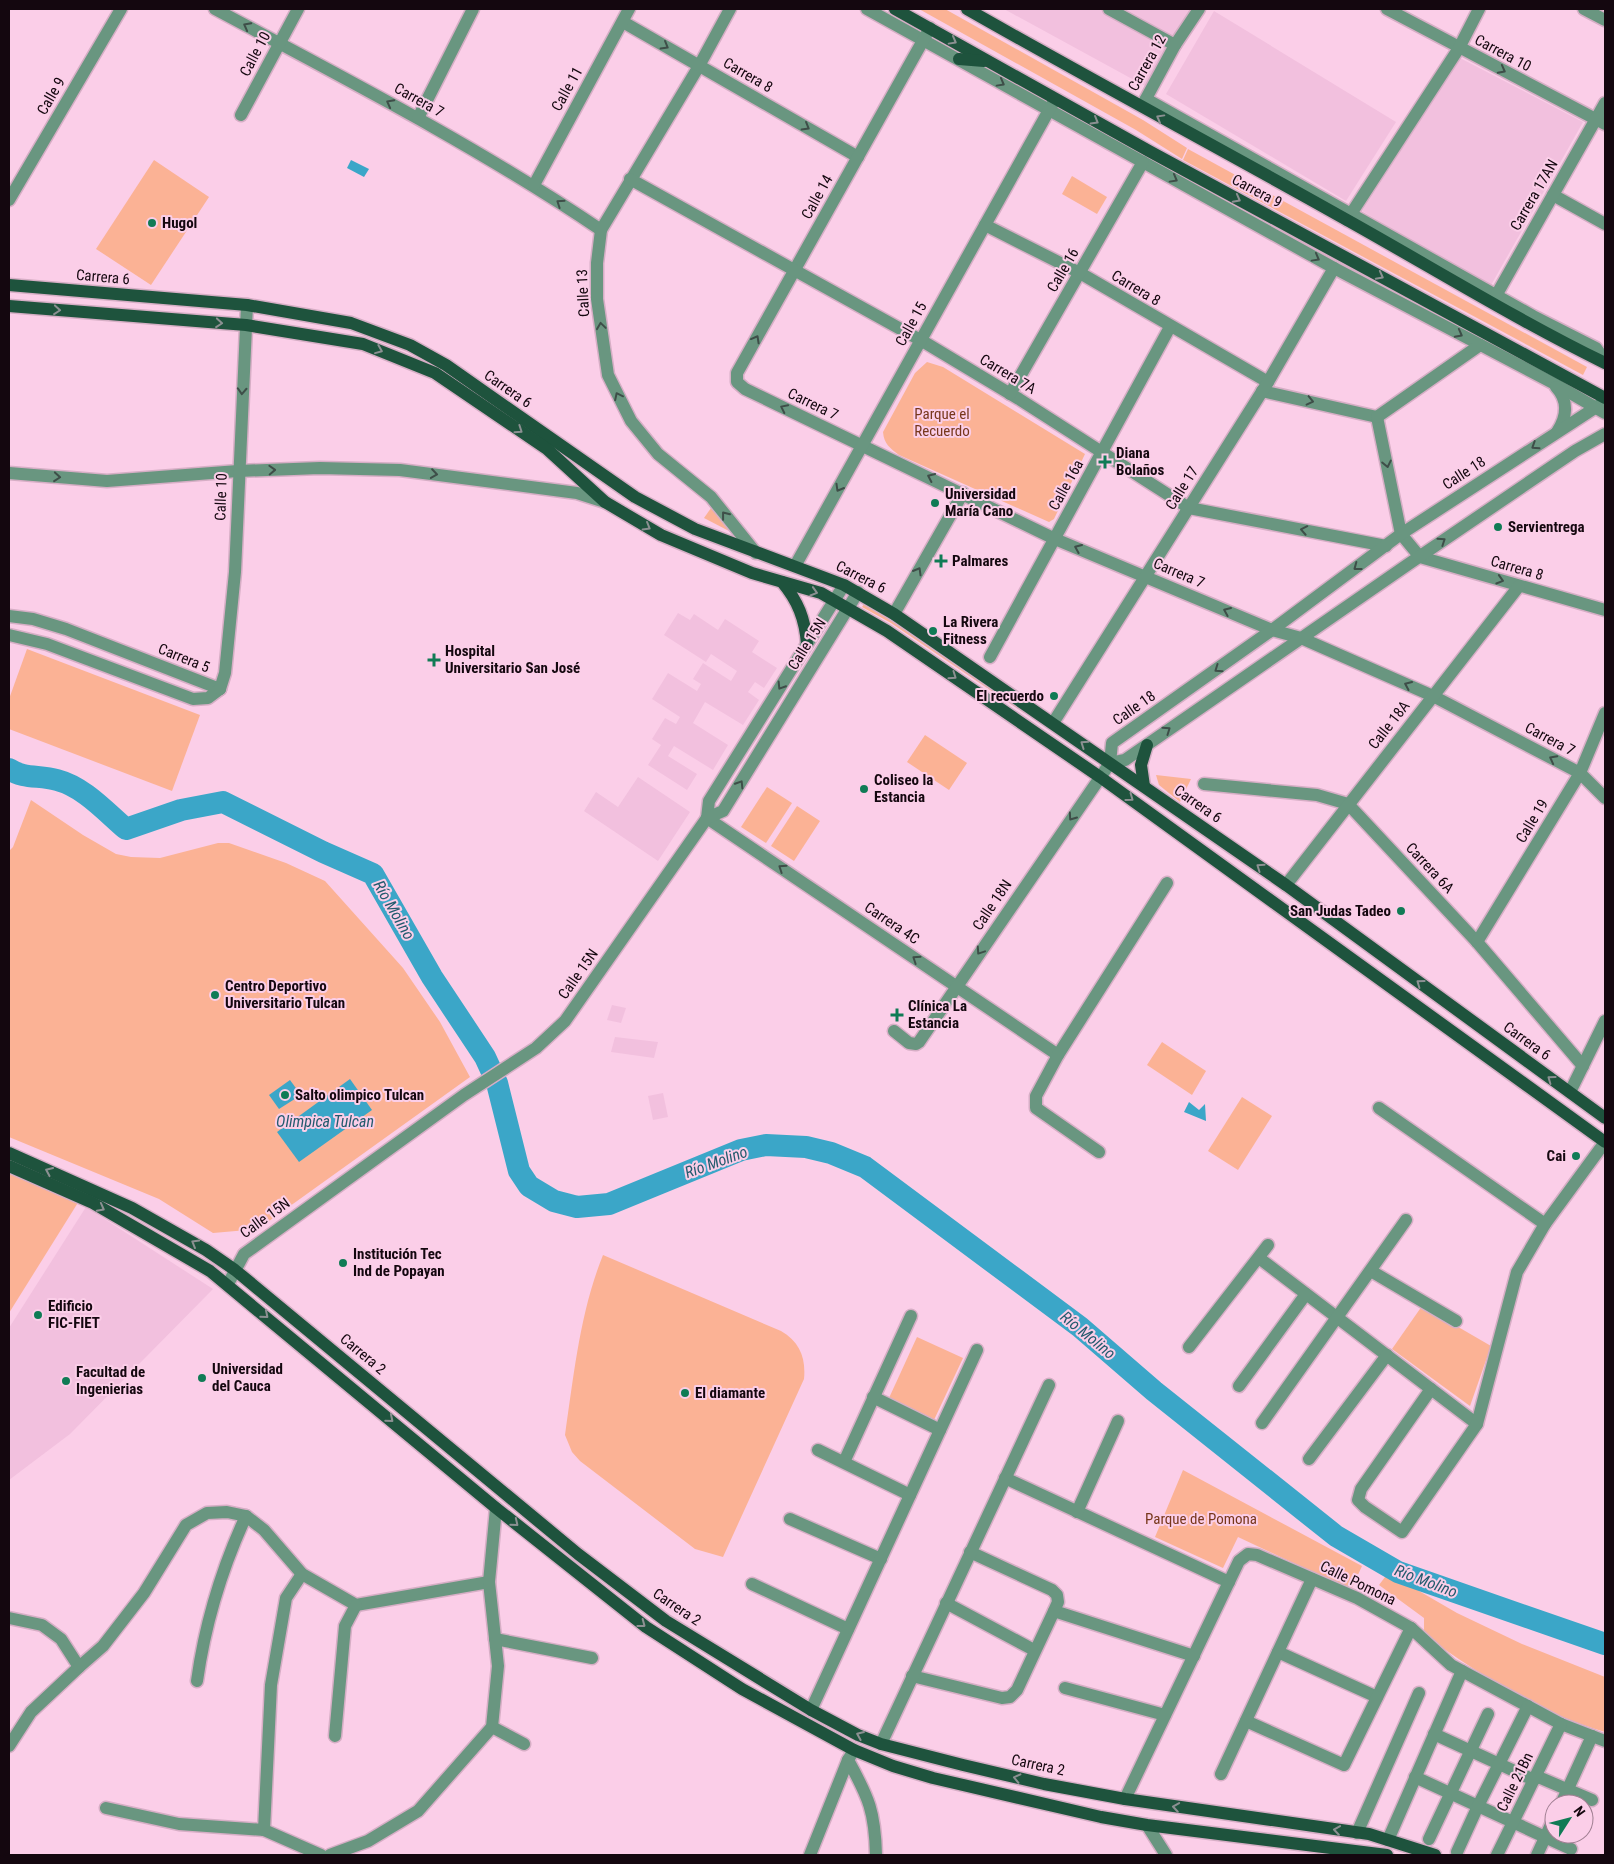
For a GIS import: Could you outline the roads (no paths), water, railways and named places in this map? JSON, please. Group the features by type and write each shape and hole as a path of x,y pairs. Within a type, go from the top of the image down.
{"main road":[{"name":"Carrera 9","path":"895,9 990,62 1052,104 1149,151 1603,405"},
{"name":"Carrera 9","path":"967,9 1350,217 1605,362"},
{"path":"959,59 990,62"},
{"name":"Carrera 6","path":"9,285 247,305 351,323 410,345 446,365 635,498 695,529 844,585 894,614 1286,885 1605,1118"},
{"name":"Carrera 6","path":"9,306 246,325 363,344 435,373 547,449 605,502 661,535 752,573 821,593 887,631 1100,777 1605,1142"},
{"path":"782,582 799,607 805,625 807,644"},
{"path":"1144,786 1141,765 1147,744"},
{"name":"Carrera 2","path":"9,1153 132,1208 206,1250 235,1270 578,1554 666,1621 811,1710 858,1735 881,1744 963,1766 1125,1799 1357,1832 1435,1855"},
{"path":"9,1166 93,1203 130,1223 228,1284 496,1508 646,1627 742,1689 851,1755 933,1778 1101,1817 1324,1851 1387,1855"}],"street":[{"name":"Calle 9","path":"9,200 121,9"},
{"name":"Carrera 7","path":"215,9 418,118 534,185 601,230"},
{"name":"Calle 10","path":"242,115 298,9"},
{"path":"418,118 473,9"},
{"name":"Calle 11","path":"534,185 629,9"},
{"name":"Calle 13","path":"730,9 699,66 601,230 597,263 597,299 608,374 630,421 652,447 711,497 756,553"},
{"path":"867,9 959,59 1052,104 1144,162 1334,268 1553,383 1603,405"},
{"path":"1109,9 1175,44"},
{"name":"Carrera 12","path":"1143,103 1175,44 1199,9"},
{"name":"Carrera 10","path":"1387,9 1601,122"},
{"path":"1350,217 1459,48 1479,9"},
{"path":"1584,9 1605,20"},
{"name":"Carrera 8","path":"623,22 858,157"},
{"name":"Calle 14","path":"736,382 737,373 930,28"},
{"name":"Carrera 17AN","path":"1494,300 1553,195 1601,122 1605,103"},
{"name":"Calle 15","path":"795,566 1052,104"},
{"name":"Calle 16","path":"1010,394 1144,162"},
{"name":"Carrera 7A","path":"630,180 920,341 1010,394 1189,508 1386,546"},
{"path":"1553,195 1605,224"},
{"name":"Carrera 8","path":"985,224 1080,273 1265,386 1377,416"},
{"name":"Calle 17","path":"1053,723 1265,386 1334,268"},
{"name":"Calle 10","path":"220,690 225,673 235,572 238,471 247,305"},
{"name":"Calle 16a","path":"990,657 1170,327"},
{"path":"1420,556 1402,534 1377,416 1480,345"},
{"name":"Carrera 7","path":"736,382 745,389 1055,539 1272,630 1301,638 1433,696 1580,774 1605,798"},
{"path":"1553,383 1561,392 1565,402 1562,424 1556,432"},
{"name":"Calle 18","path":"1110,763 1112,743 1272,630 1402,534 1556,432 1603,405"},
{"path":"1110,763 1125,760 1420,556 1575,451 1605,434"},
{"name":"Carrera 6","path":"9,473 108,481 238,471 320,468 400,470 577,493 605,502"},
{"path":"894,614 963,493"},
{"name":"Carrera 8","path":"1420,556 1605,610"},
{"path":"707,818 709,801 844,585"},
{"name":"Calle 18A","path":"1286,885 1519,586"},
{"name":"Calle 15N","path":"228,1284 244,1254 464,1095 536,1048 565,1021 707,818 723,811 858,592"},
{"name":"Carrera 5","path":"9,616 33,619 66,629 220,690"},
{"name":"Carrera 5","path":"9,635 47,644 193,699 208,698 220,690"},
{"name":"Calle 19","path":"1477,942 1580,774 1605,713"},
{"name":"Calle 18N","path":"894,1031 909,1043 916,1044 1110,763"},
{"name":"Carrera 6A","path":"1204,784 1317,794 1348,804 1477,942 1583,1066"},
{"name":"Carrera 4C","path":"707,818 1058,1055"},
{"path":"1099,1152 1036,1108 1036,1096 1058,1055 1167,883"},
{"path":"1570,1092 1605,1021"},
{"path":"1379,1108 1545,1224"},
{"path":"1431,1389 1361,1489 1358,1500 1365,1507 1402,1532 1477,1424 1517,1272 1545,1224 1605,1142"},
{"path":"1262,1423 1406,1220"},
{"path":"1190,1347 1268,1245"},
{"path":"1259,1258 1477,1424"},
{"path":"1371,1270 1456,1321"},
{"path":"1239,1386 1306,1294"},
{"path":"844,1462 911,1316"},
{"path":"811,1710 977,1350"},
{"path":"1309,1459 1387,1355"},
{"path":"881,1744 1049,1384"},
{"path":"873,1397 940,1430"},
{"path":"1077,1512 1118,1420"},
{"path":"818,1450 910,1495"},
{"path":"1005,1478 1230,1582"},
{"path":"330,1855 368,1840 418,1811 492,1727 498,1666 489,1582 496,1508"},
{"path":"9,1746 31,1712 103,1646 144,1593 186,1525 207,1513 227,1512 246,1516 264,1530 302,1574 356,1605 489,1582"},
{"path":"197,1681 203,1641 230,1550 246,1516"},
{"path":"790,1519 881,1559"},
{"path":"912,1676 1002,1698 1010,1697 1017,1690 1034,1650 1054,1611 1058,1602 1057,1595 1052,1590 970,1552"},
{"name":"Calle Pomona","path":"1125,1799 1240,1561 1248,1554 1257,1555 1357,1598 1411,1628 1451,1665 1561,1724 1605,1741"},
{"path":"264,1830 272,1676 286,1598 302,1574"},
{"path":"1221,1774 1312,1579"},
{"path":"752,1584 848,1629"},
{"path":"946,1603 1034,1650"},
{"path":"335,1736 344,1626 356,1605"},
{"path":"1054,1611 1194,1656"},
{"path":"9,1618 42,1625 61,1639 79,1667"},
{"path":"1246,1721 1344,1765 1411,1628"},
{"path":"495,1639 592,1658"},
{"path":"1278,1652 1377,1697"},
{"path":"1388,1840 1462,1671"},
{"path":"1065,1688 1165,1715"},
{"path":"1357,1832 1419,1693"},
{"path":"1457,1852 1528,1706"},
{"path":"1429,1839 1488,1714"},
{"name":"Calle 21Bn","path":"1497,1855 1561,1724"},
{"path":"492,1727 524,1744"},
{"path":"1434,1734 1499,1764 1580,1794"},
{"path":"1565,1794 1592,1736"},
{"path":"810,1855 851,1755"},
{"path":"851,1755 874,1813 876,1855"},
{"path":"1415,1777 1544,1837"},
{"path":"106,1808 178,1824 264,1830 321,1855"},
{"path":"1147,1824 1166,1855"},
{"path":"1537,1855 1544,1839"},
{"path":"1560,1844 1571,1849"}],"water":[{"path":"351,160 369,169 364,177 347,168"},
{"name":"Olimpica Tulcan","path":"350,1079 372,1110 299,1162 277,1132"},
{"name":"Salto olimpico Tulcan","path":"290,1080 301,1095 279,1109 269,1095"},
{"path":"1189,1102 1199,1110 1205,1104 1206,1121 1184,1112"}],"waterway":[{"name":"Río Molino","path":"9,769 26,776 67,783 94,800 126,829 181,810 223,802 323,852 373,874 432,977 485,1057 497,1083 519,1171 529,1186 554,1201 577,1207 609,1204 741,1150 766,1145 806,1147 831,1153 865,1167 1080,1327 1154,1391 1336,1536 1398,1572 1605,1644"}],"place":[{"name":"Hugol","path":"152,223"},
{"name":"Diana Bolaños","path":"1105,462"},
{"name":"Universidad María Cano","path":"935,503"},
{"name":"Servientrega","path":"1498,527"},
{"name":"Palmares","path":"941,561"},
{"name":"La Rivera Fitness","path":"933,631"},
{"name":"Hospital Universitario San José","path":"434,660"},
{"name":"El recuerdo","path":"1054,696"},
{"name":"Coliseo la Estancia","path":"864,789"},
{"name":"San Judas Tadeo","path":"1401,911"},
{"name":"Centro Deportivo Universitario Tulcan","path":"215,995"},
{"name":"Clínica La Estancia","path":"897,1015"},
{"name":"Salto olimpico Tulcan","path":"285,1095"},
{"name":"Cai","path":"1576,1156"},
{"name":"Institución Tec Ind de Popayan","path":"343,1263"},
{"name":"Edificio FIC-FIET","path":"38,1315"},
{"name":"Universidad del Cauca","path":"202,1378"},
{"name":"Facultad de Ingenierias","path":"66,1381"},
{"name":"El diamante","path":"685,1393"}],"park label":[{"name":"Parque el Recuerdo","path":"942,422"},
{"name":"Parque de Pomona","path":"1201,1519"}]}
